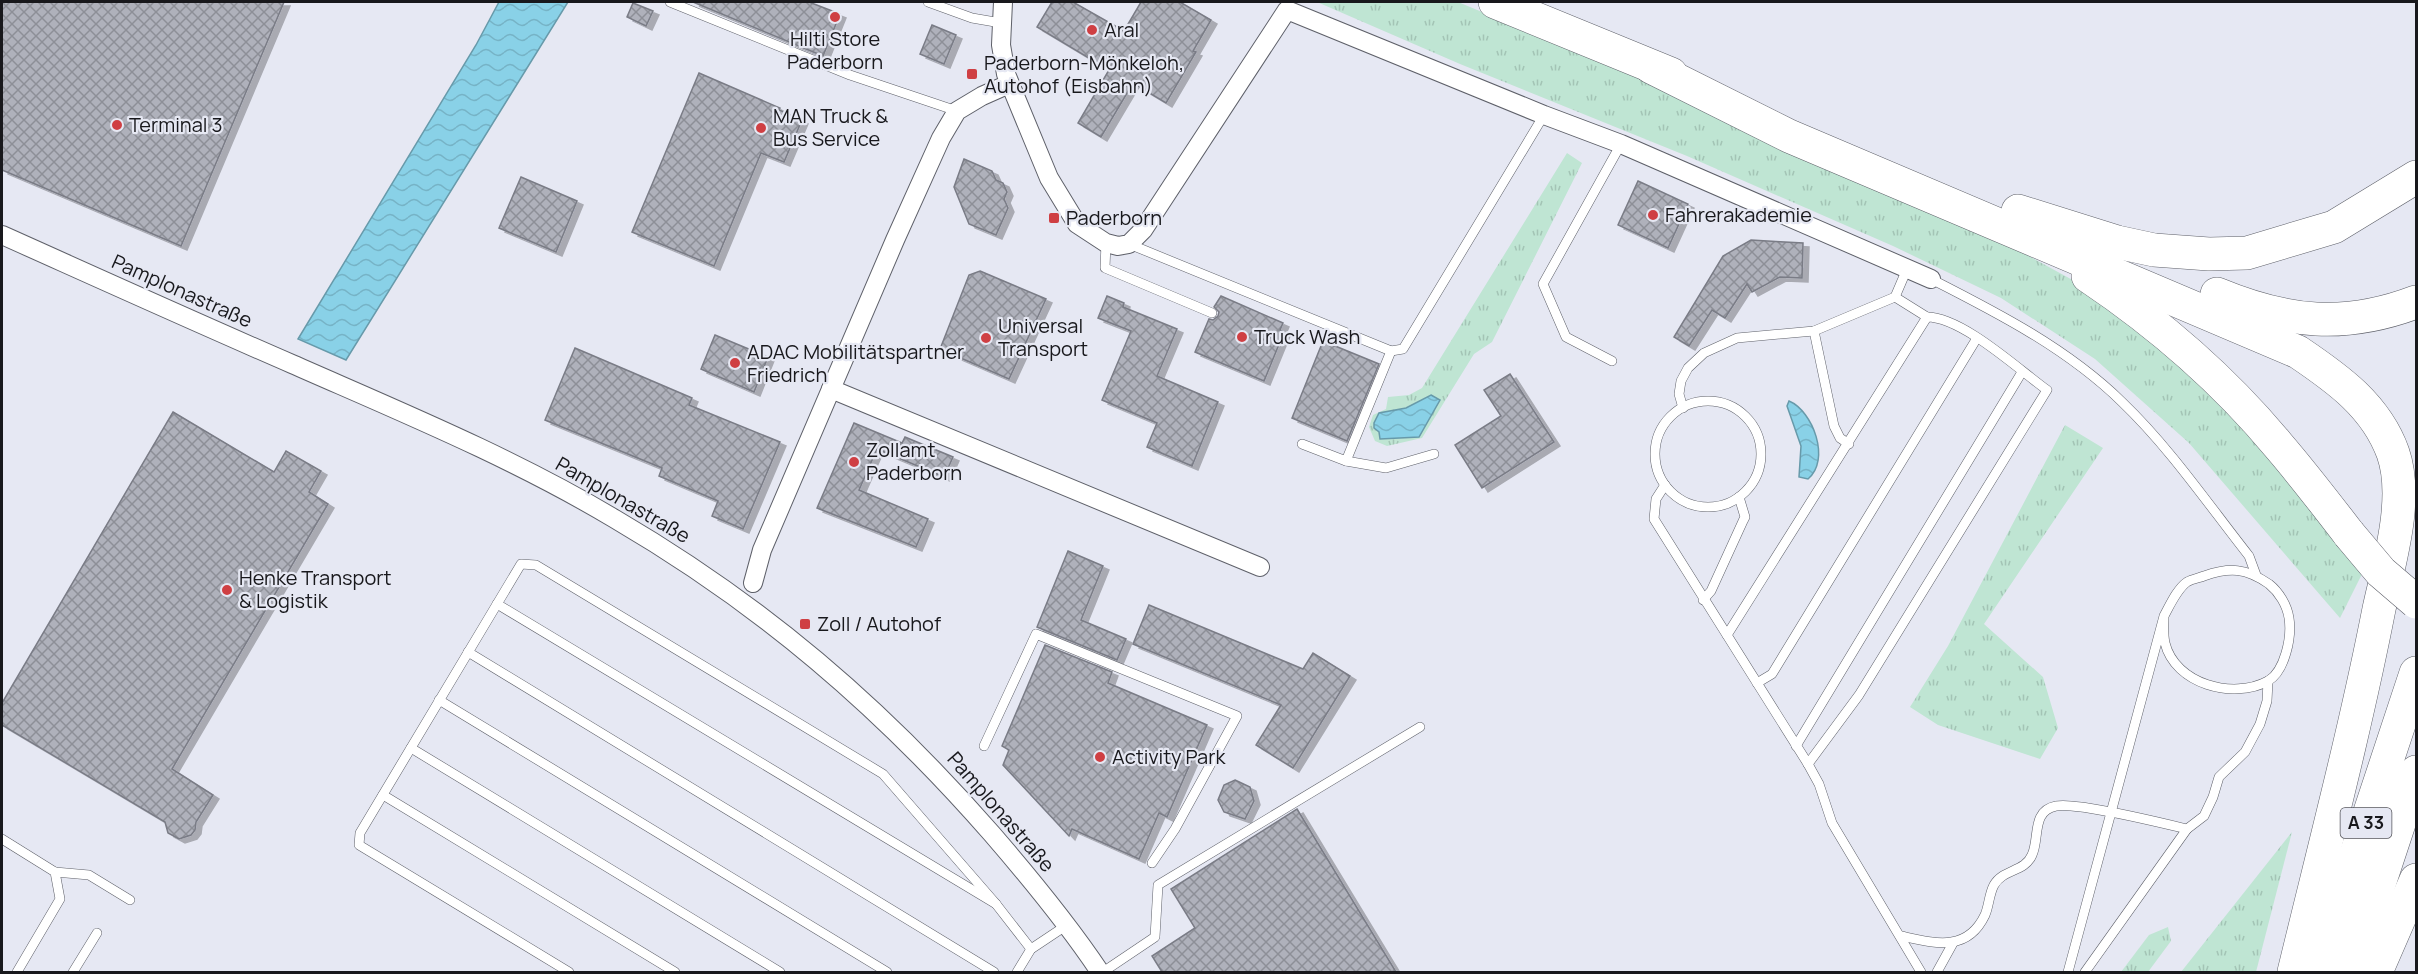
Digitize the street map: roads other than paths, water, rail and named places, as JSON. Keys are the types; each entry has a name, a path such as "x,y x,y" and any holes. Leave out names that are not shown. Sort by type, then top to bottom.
{"highway":[{"path":"1495,2 1651,67 1797,119 2251,308 2298,319 2342,320 2390,312 2416,302"},
{"path":"1651,67 1789,136 2298,352 2339,379 2367,406 2383,430 2393,454 2399,488 2396,528 2368,665 2294,972"},
{"path":"2018,211 2117,242 2154,250 2209,254 2247,253 2334,227 2416,177"},
{"path":"2034,240 2100,285 2162,332 2226,389 2277,444 2381,572 2416,602"},
{"name":"A 33","path":"2317,972 2416,673"},
{"name":"A 33","path":"2350,972 2416,772"},
{"path":"2376,972 2416,880"}],"street":[{"path":"1003,2 1001,45 1009,84 1049,178 1077,224 1106,243 1118,246 1129,244 1143,231 1287,10 1621,144 1931,279"},
{"path":"753,583 762,550 941,138 957,111 1009,84"},
{"name":"Pamplonastraße","path":"2,235 510,463 616,519 674,555 759,613 874,710 954,790 1029,877 1102,972"},
{"path":"831,389 1260,567"}],"lane":[{"path":"670,2 850,75 957,111"},
{"path":"928,2 972,18 1001,23"},
{"path":"1129,244 1392,351 1403,349 1544,115"},
{"path":"1612,361 1566,338 1543,284 1621,144"},
{"path":"1106,243 1106,268 1212,313"},
{"path":"1683,408 1679,394 1681,381 1688,368 1704,353 1737,338 1814,331 1895,297 1907,269"},
{"path":"1931,279 2001,314 2080,366 2122,401 2162,445 2250,556 2256,575"},
{"path":"1808,764 1859,695 2047,390 1977,338 1943,318 1927,317 1895,297"},
{"path":"1727,635 1927,317"},
{"path":"1814,331 1834,426 1840,438 1849,444"},
{"path":"1757,683 1772,674 1977,338"},
{"path":"1346,461 1392,351"},
{"path":"1796,746 2022,372"},
{"path":"1698,403 1722,404 1733,408 1750,423 1760,445 1759,468 1754,479 1739,497 1718,506 1706,507 1683,501 1665,485 1656,464 1657,440 1668,420 1683,408 1698,403"},
{"path":"1302,444 1346,461 1386,468 1434,454"},
{"path":"1665,485 1656,499 1654,519 1808,764 1819,784 1832,823 1921,972"},
{"path":"1703,600 1710,591 1745,517 1739,497"},
{"path":"569,972 359,845 360,833 521,564 536,565 562,580 883,774 996,904 1031,949"},
{"path":"2068,972 2164,616 2187,582 2224,569 2256,575 2272,587 2284,602 2289,619 2289,635 2284,658 2276,674 2268,681 2228,689 2205,685 2177,667 2165,644 2164,616"},
{"path":"497,604 996,904"},
{"path":"984,746 1036,634 1237,716 1175,829 1152,863"},
{"path":"468,652 994,972"},
{"path":"2085,972 2187,829 2204,816 2219,777 2245,752 2260,724 2267,701 2268,681"},
{"path":"439,700 887,972"},
{"path":"1102,972 1155,937 1158,885 1420,727"},
{"path":"411,748 780,972"},
{"path":"383,795 675,972"},
{"path":"1901,936 1953,943 1970,936 1979,926 1986,912 1994,885 2004,874 2027,865 2033,854 2038,820 2046,811 2056,806 2113,812 2187,829"},
{"path":"2,839 55,872 89,875 130,900"},
{"path":"17,972 60,898 55,872"},
{"path":"1017,972 1031,949 1067,925"},
{"path":"73,972 97,933"},
{"path":"1937,972 1953,943"}],"water":[{"path":"499,2 568,2 346,360 298,339 476,45"},
{"path":"1431,395 1440,400 1419,437 1380,439 1379,432 1374,428 1379,413 1406,408"},
{"path":"1789,401 1798,406 1805,415 1816,437 1818,460 1815,471 1808,479 1799,477 1801,446 1787,406"}],"place":[{"name":"Hilti Store Paderborn","path":"835,17"},
{"name":"Aral","path":"1092,30"},
{"name":"Paderborn-Mönkeloh, Autohof (Eisbahn)","path":"972,74"},
{"name":"Terminal 3","path":"117,125"},
{"name":"MAN Truck & Bus Service","path":"761,128"},
{"name":"Fahrerakademie","path":"1653,215"},
{"name":"Paderborn","path":"1054,218"},
{"name":"Truck Wash","path":"1242,337"},
{"name":"Universal Transport","path":"986,338"},
{"name":"ADAC Mobilitätspartner Friedrich","path":"735,363"},
{"name":"Zollamt Paderborn","path":"854,462"},
{"name":"Henke Transport & Logistik","path":"227,590"},
{"name":"Zoll / Autohof","path":"805,624"},
{"name":"Activity Park","path":"1100,757"}]}
